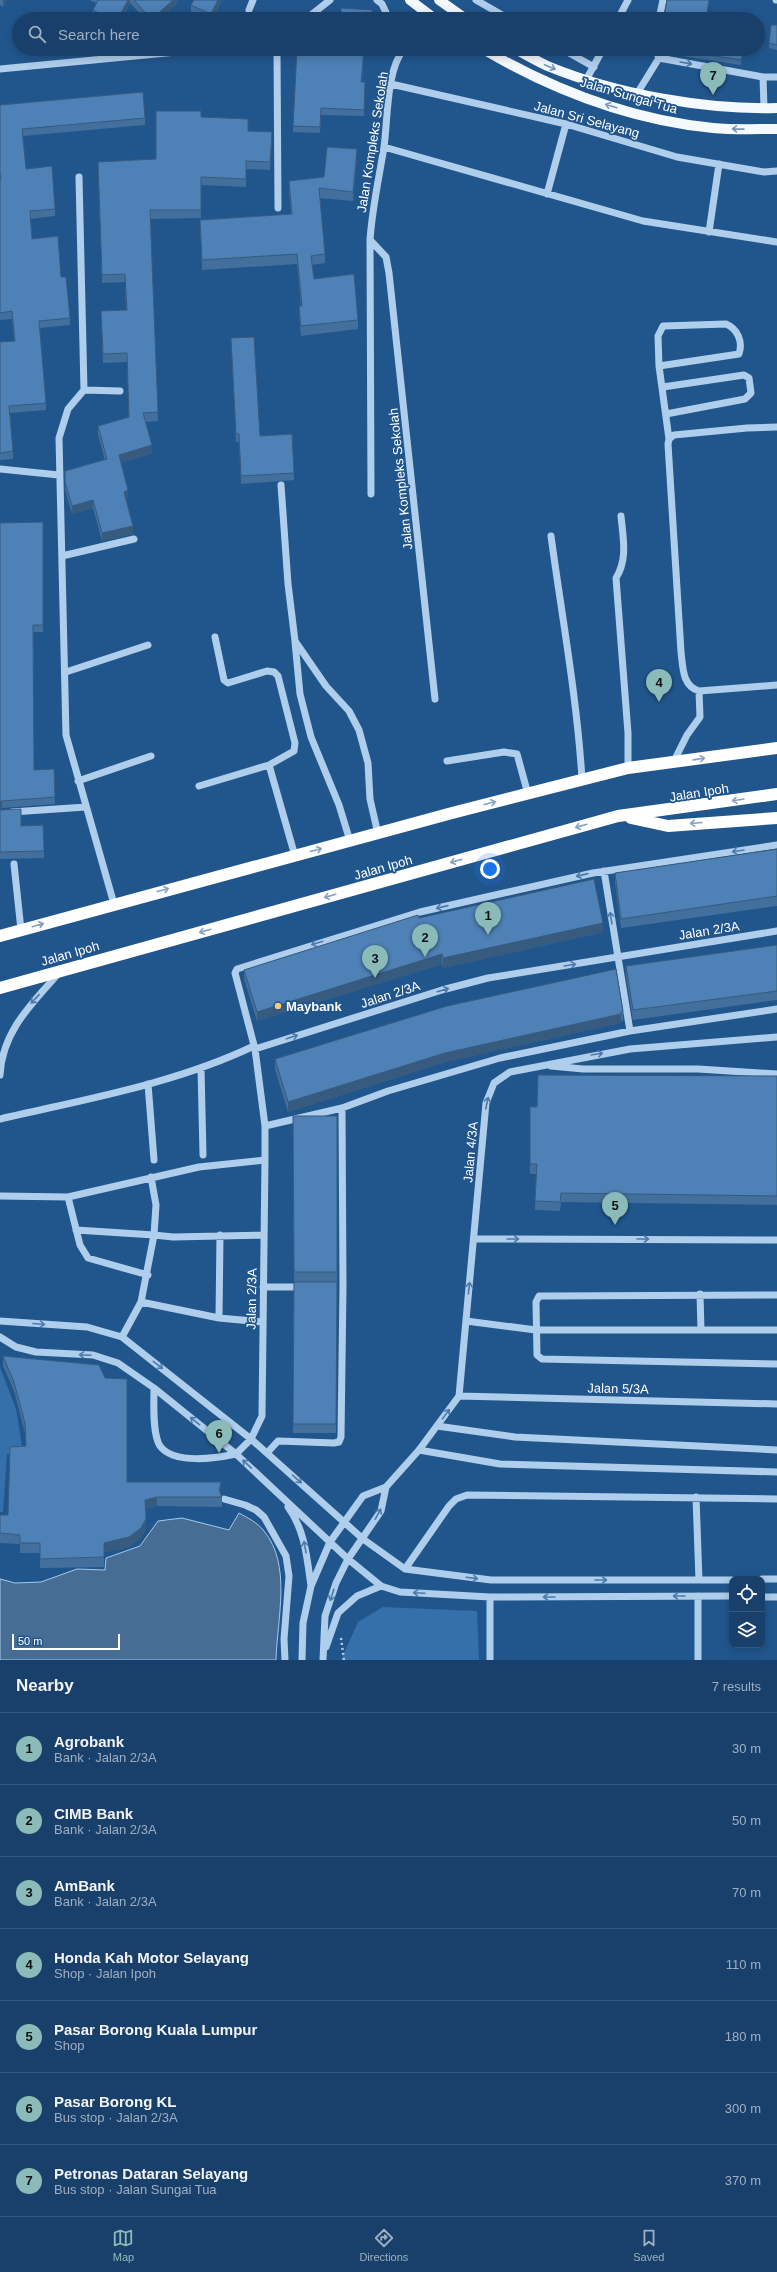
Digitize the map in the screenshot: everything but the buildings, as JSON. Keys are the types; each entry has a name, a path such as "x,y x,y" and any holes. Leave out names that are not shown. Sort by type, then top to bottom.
{"highway":[{"path":"0,936 114,904 582,779 628,768 777,748"},
{"name":"Jalan Ipoh","path":"0,988 618,816 777,794"},
{"path":"618,816 668,826 777,818"}],"main road":[{"path":"410,0 424,12"},
{"path":"439,0 456,12"},
{"name":"Jalan Sungai Tua","path":"496,56 541,81 631,112 677,123 714,128 777,129"},
{"name":"Jalan Sungai Tua","path":"528,56 549,67 586,80 638,92 710,105 777,108"}],"street":[{"path":"249,10 253,0"},
{"path":"315,12 330,0"},
{"path":"377,0 382,4 386,12"},
{"path":"476,0 497,12"},
{"path":"622,12 628,0"},
{"path":"661,12 663,0"},
{"path":"0,69 135,56"},
{"path":"277,56 278,208"},
{"name":"Jalan Kompleks Sekolah","path":"371,494 370,240 372,215 384,147 391,84 397,56"},
{"path":"574,56 594,67"},
{"path":"586,80 600,56"},
{"path":"638,92 659,58 763,77 777,77"},
{"path":"763,77 764,108"},
{"name":"Jalan Sri Selayang","path":"391,84 566,124 677,157 764,172 777,171"},
{"path":"547,194 566,124"},
{"path":"384,147 643,221 777,242"},
{"path":"709,232 719,164"},
{"path":"79,177 84,390 68,409 59,438 66,672 66,735 114,904"},
{"name":"Jalan Kompleks Sekolah","path":"370,240 386,257 389,273 435,698"},
{"path":"659,366 739,354 741,348 738,333 734,327 726,324 663,326 658,336 659,366 669,439 668,444 681,652 685,679 692,689 699,691 777,686"},
{"path":"663,387 744,375 749,378 751,393 745,399 666,414"},
{"path":"84,390 120,391"},
{"path":"669,439 674,435 777,427"},
{"path":"0,469 59,475"},
{"path":"281,485 288,584 300,694 310,737 339,805 350,841"},
{"path":"621,516 624,556 622,569 616,578 628,733 628,768"},
{"path":"550,536 580,743 582,779"},
{"path":"62,556 134,539"},
{"path":"199,786 268,766 294,751 295,744 278,676 274,672 267,671 228,684 224,680 215,638"},
{"path":"295,641 326,686 349,711 359,730 368,763 370,799 378,834"},
{"path":"66,672 148,645"},
{"path":"673,763 687,735 700,717 699,691"},
{"path":"447,761 504,752 517,754 528,794"},
{"path":"78,781 151,756"},
{"path":"268,766 295,856"},
{"path":"2,813 86,807"},
{"path":"0,1119 148,1084 221,1062 254,1048 235,973 240,966 420,912 604,871 777,845"},
{"path":"14,864 21,930"},
{"path":"604,871 630,1031"},
{"name":"Jalan 2/3A","path":"236,1454 251,1439 262,1416 266,1160 265,1126 254,1048 442,990 488,978 777,931"},
{"path":"0,1075 5,1049 14,1026 30,1004 62,970"},
{"path":"265,1126 342,1108 388,1091 500,1058 630,1031 777,1009"},
{"name":"Jalan 4/3A","path":"459,1396 486,1102 494,1083 510,1072 540,1065 630,1049 777,1037"},
{"path":"540,1065 583,1069 698,1069 777,1074"},
{"path":"201,1068 203,1155"},
{"path":"148,1084 154,1160"},
{"path":"267,1453 278,1440 334,1443 339,1442 341,1437 340,1287 342,1108"},
{"path":"0,1196 68,1197 200,1167 266,1160"},
{"path":"122,1337 141,1302 148,1275 154,1235 156,1205 151,1177"},
{"path":"68,1197 80,1245 88,1258 148,1275"},
{"path":"76,1230 173,1237 220,1235 264,1236"},
{"path":"220,1235 220,1318"},
{"path":"474,1239 777,1240"},
{"path":"263,1288 314,1287"},
{"path":"777,1295 700,1294 540,1296 536,1302 537,1355 542,1359 777,1364"},
{"path":"700,1294 701,1330"},
{"path":"141,1302 220,1318 263,1322"},
{"path":"0,1321 87,1327 122,1337 251,1439 344,1520 363,1539 405,1569 491,1580 729,1580"},
{"path":"466,1321 536,1330 777,1330"},
{"path":"0,1337 16,1347 36,1352 93,1355 118,1363 154,1388 236,1454 348,1559 381,1586 400,1592 490,1597 729,1596"},
{"path":"154,1388 156,1432 160,1446 172,1454 199,1460 236,1454"},
{"path":"302,1660 303,1623 311,1586 330,1542 344,1520 363,1496 386,1487 419,1450 459,1396"},
{"name":"Jalan 5/3A","path":"459,1396 777,1404"},
{"path":"437,1426 515,1437 777,1450"},
{"path":"419,1450 500,1464 777,1472"},
{"path":"323,1658 325,1616 336,1583 348,1559 363,1539 381,1510 386,1487"},
{"path":"278,1494 295,1518 305,1542 311,1586"},
{"path":"405,1569 449,1506 456,1499 467,1494 777,1499"},
{"path":"696,1497 699,1580"},
{"path":"224,1499 256,1510 270,1525 286,1556 289,1576 284,1628 285,1660"},
{"path":"765,1579 777,1579"},
{"path":"323,1658 338,1613 357,1596 381,1586"},
{"path":"698,1596 698,1660"},
{"path":"490,1597 490,1660"},
{"path":"765,1597 777,1597"}],"path":[{"path":"331,1631 340,1635 344,1660"}],"shaded area":[{"path":"0,1367 16,1409 23,1452 7,1454 3,1512 0,1512"},
{"path":"239,1513 262,1528 273,1545 278,1560 281,1593 276,1660 0,1660 0,1579 15,1583 41,1582 77,1569 105,1570 106,1558 140,1546 158,1521 182,1518 229,1530"},
{"path":"383,1607 477,1611 479,1660 341,1660 358,1622"}],"place":[{"name":"Petronas Dataran Selayang","path":"713,95"},
{"name":"Honda Kah Motor Selayang","path":"659,702"},
{"name":"Agrobank","path":"488,935"},
{"name":"CIMB Bank","path":"425,957"},
{"name":"AmBank","path":"375,978"},
{"name":"Maybank","path":"278,1006"},
{"name":"Pasar Borong Kuala Lumpur","path":"615,1225"},
{"name":"Pasar Borong KL","path":"219,1453"}]}
